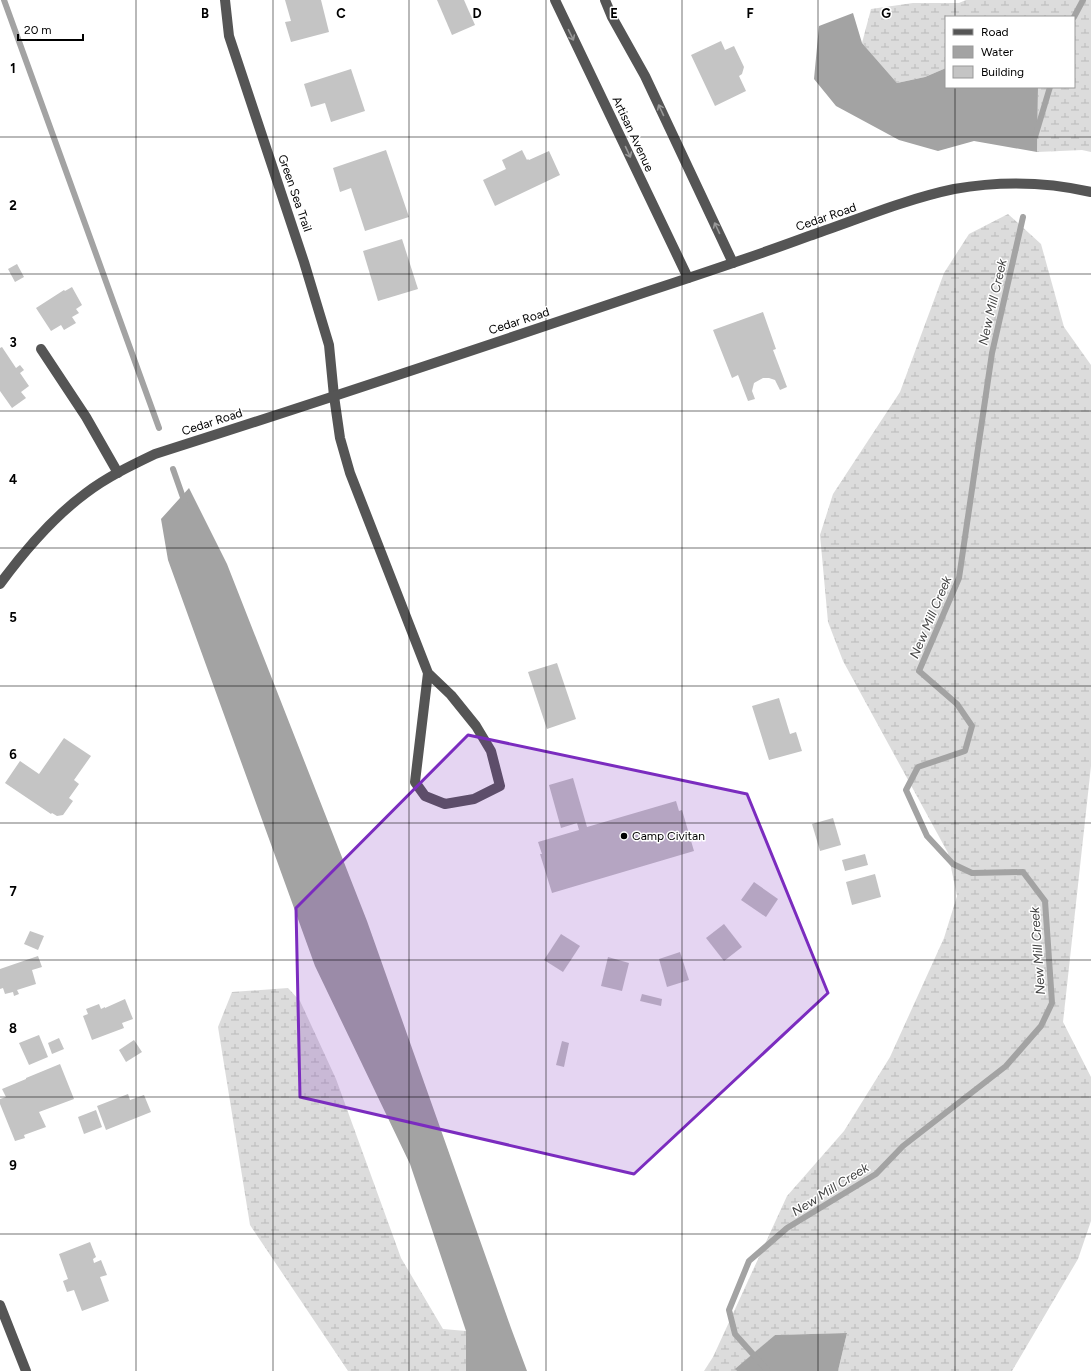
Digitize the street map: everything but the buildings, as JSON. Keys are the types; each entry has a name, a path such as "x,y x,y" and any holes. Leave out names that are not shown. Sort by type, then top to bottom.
{"street":[{"name":"Green Sea Trail","path":"225,0 228,36 304,262 329,345 340,438 350,473 428,673"},
{"name":"Artisan Avenue","path":"555,0 688,278"},
{"path":"605,0 612,17 645,76 733,263"},
{"name":"Cedar Road","path":"0,584 18,560 50,524 87,492 118,473 155,454 733,263 896,206 954,189 988,185 1017,184 1052,185 1091,192"},
{"path":"41,349 86,416 118,473"},
{"path":"428,673 452,695 476,726 491,751 500,786 474,799 444,804 425,796 415,782 428,673"},
{"path":"0,1305 26,1371"}],"highlighted area":[{"path":"468,735 747,794 828,993 634,1174 300,1097 296,908"}],"green space":[{"path":"966,0 1091,0 1091,152 1082,150 1037,152 1038,88 1075,88 1075,16 945,16 945,68 925,77 897,83 862,43 871,9 913,3 959,3"},
{"path":"1008,214 1041,244 1064,327 1091,365 1091,766 1063,1022 1091,1077 1091,1221 1078,1259 1012,1371 838,1371 847,1333 775,1335 736,1369 737,1371 704,1371 713,1357 787,1196 844,1131 890,1057 944,938 957,896 948,853 843,661 828,622 820,535 833,494 900,392 944,273 969,234"},
{"path":"288,988 300,1001 336,1079 401,1258 443,1329 466,1331 466,1371 348,1371 250,1225 218,1027 232,992"}],"water":[{"path":"853,13 862,43 897,83 925,77 945,68 945,88 1038,88 1037,152 974,141 938,151 899,140 836,106 814,79 819,26"},
{"path":"189,488 227,564 367,921 527,1371 466,1371 466,1331 410,1164 315,966 168,560 161,519"},
{"path":"847,1333 838,1371 737,1371 735,1369 775,1335"}],"waterway":[{"path":"4,0 159,428"},
{"name":"New Mill Creek","path":"1075,16 1083,0"},
{"name":"New Mill Creek","path":"1035,137 1050,88"},
{"name":"New Mill Creek","path":"768,1371 735,1334 729,1310 749,1261 787,1228 876,1174 903,1146 1006,1066 1041,1026 1052,1003 1045,901 1023,872 972,873 953,864 927,836 906,790 918,767 965,751 972,726 957,704 919,671 959,578 992,353 1023,217"},
{"path":"173,469 185,503"}],"place":[{"name":"Camp Civitan","path":"624,836"}]}
